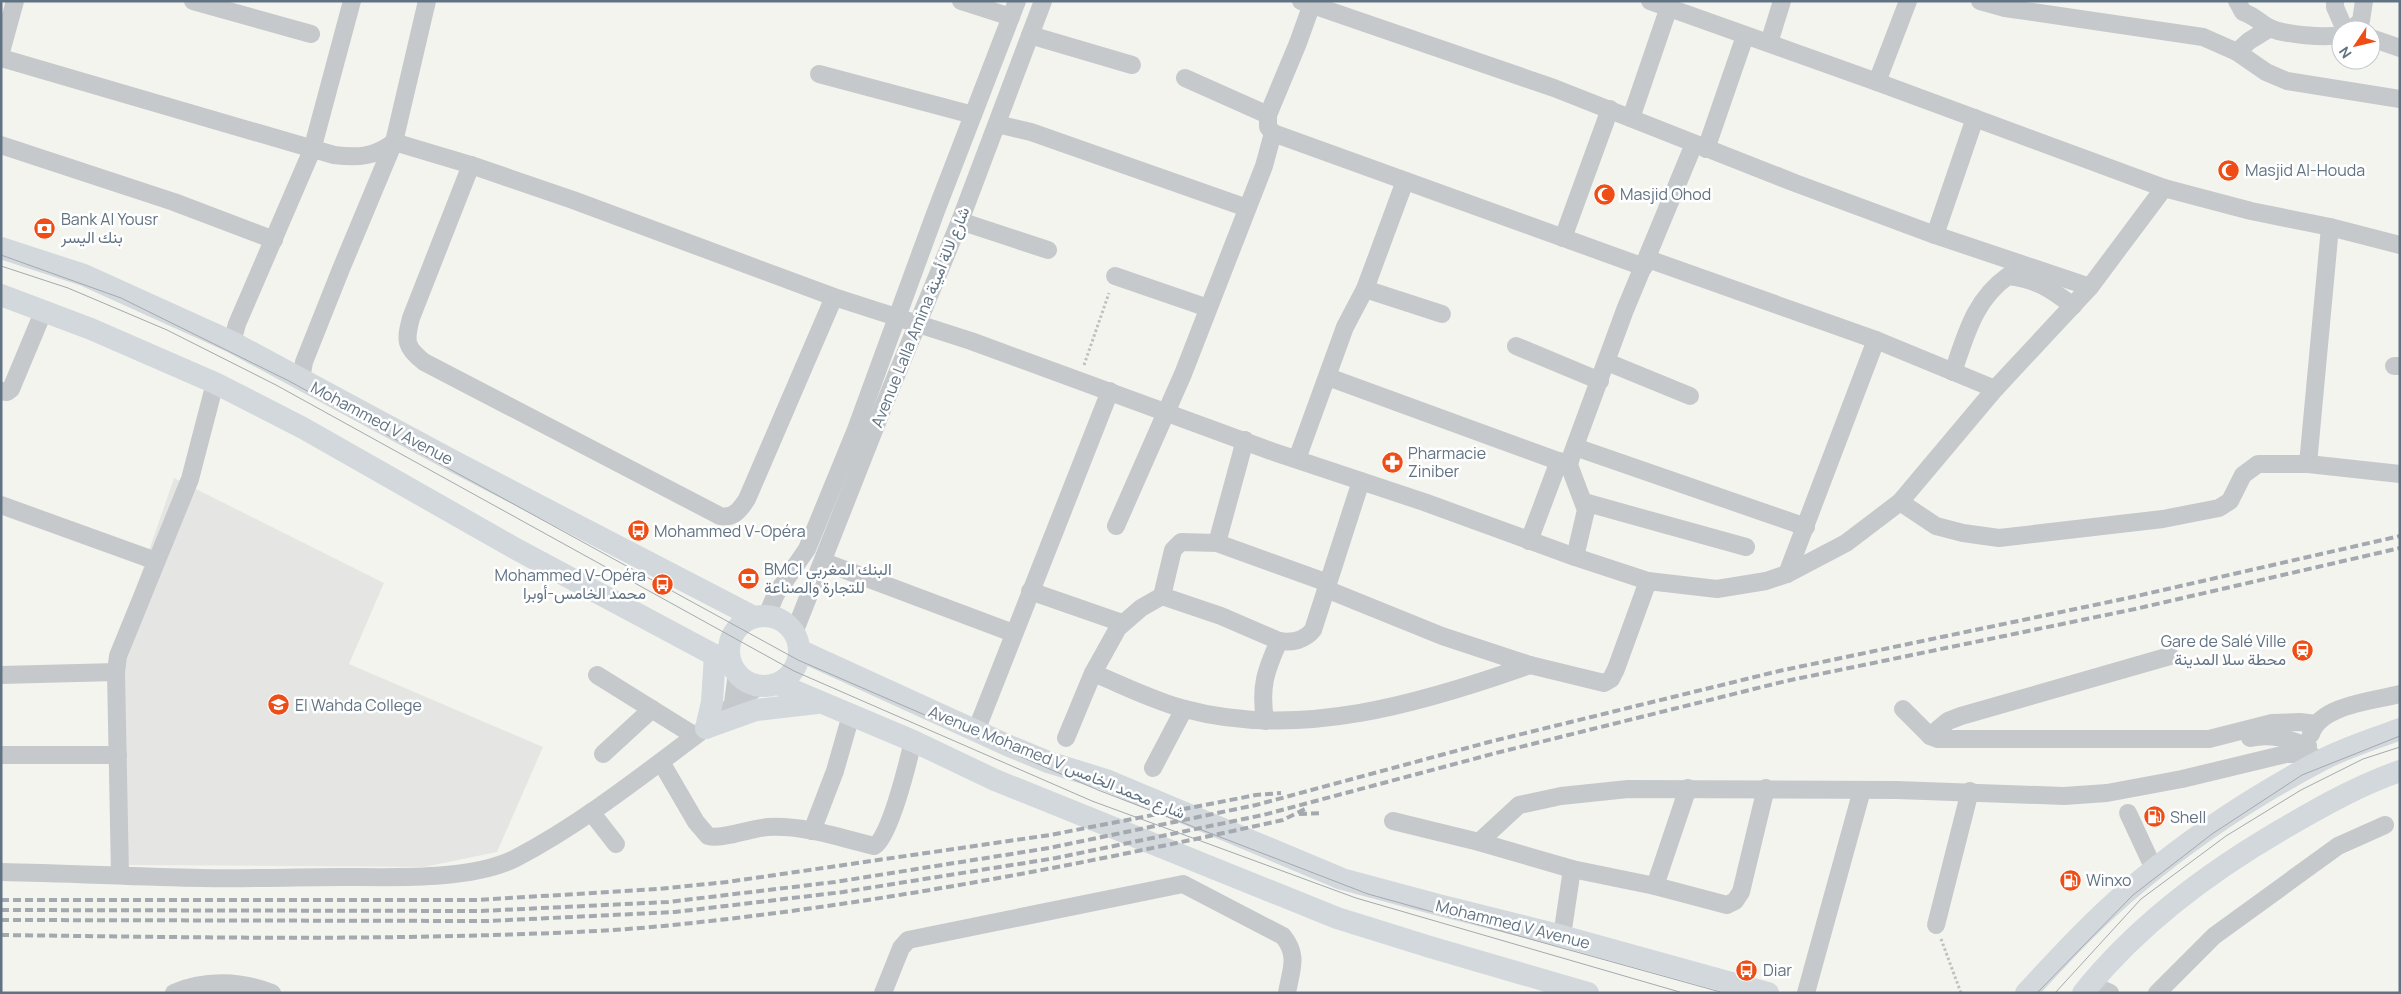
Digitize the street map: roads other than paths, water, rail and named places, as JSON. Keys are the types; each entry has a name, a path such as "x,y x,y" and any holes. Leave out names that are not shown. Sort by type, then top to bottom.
{"main road":[{"name":"Mohammed V Avenue","path":"1,248 84,275 232,342 447,458 760,616"},
{"path":"1,295 44,310 215,383 303,428 524,553 728,664 748,682 769,685 822,703 913,741 995,780 1337,918 1588,993"},
{"path":"700,732 728,664 731,638 736,628 760,616 778,618 787,624 797,642 794,671 769,685"},
{"name":"Avenue Mohamed V شارع محمد الخامس","path":"797,642 976,731 1048,762 1106,780 1261,845"},
{"path":"700,732 756,710 822,703"},
{"path":"2026,993 2090,926 2154,869 2246,804 2312,753 2400,729"},
{"path":"2094,990 2149,923 2217,869 2330,802 2367,783 2400,771"},
{"name":"Mohammed V Avenue","path":"1261,845 1366,887 1562,936 1768,993"}],"street":[{"path":"1,52 16,1"},
{"path":"194,1 311,34"},
{"path":"232,342 237,324 312,150 352,1"},
{"path":"301,379 304,362 394,142 428,1"},
{"path":"961,1 1014,9"},
{"name":"Avenue Lalla Amina شارع لالة أمينة","path":"797,642 824,562 880,414 960,222 1043,1"},
{"path":"1650,1 1670,4 1745,36 1878,82 2164,188 2251,211 2330,227 2400,245"},
{"path":"1769,43 1782,1"},
{"path":"1878,82 1908,1"},
{"path":"1980,1 2005,8 2203,37 2238,52 2266,72 2287,81 2400,99"},
{"path":"2237,1 2243,12 2256,16 2270,28 2323,38 2331,37"},
{"path":"2335,1 2335,7 2340,20"},
{"path":"2361,20 2364,1"},
{"path":"1995,389 1876,340 1646,263 1563,238 1273,133 1268,128 1268,115 1298,43 1308,3 1610,109 1700,146 1935,235 2090,287"},
{"path":"1632,118 1670,4"},
{"name":"Avenue Lalla Amina شارع لالة أمينة","path":"760,616 807,549 855,432 897,316 1014,9"},
{"path":"2238,52 2249,41 2270,28"},
{"path":"1030,35 1132,65"},
{"path":"1529,540 1564,463 1575,447 1646,263 1700,146 1745,36"},
{"path":"2381,41 2400,48"},
{"path":"1,58 334,155 360,157 379,153 394,142"},
{"path":"819,74 973,116"},
{"path":"1184,78 1268,115"},
{"path":"1563,238 1610,109"},
{"path":"1935,235 1975,118"},
{"path":"997,124 1031,132 1247,208"},
{"path":"1116,526 1208,308 1264,166 1273,133"},
{"path":"394,142 471,164 834,297 897,316 918,326 971,341 1574,557 1648,581 1717,589 1766,581 1787,574 1846,543 1900,502 1995,389 2090,287 2164,188"},
{"path":"1,145 174,202 274,240"},
{"path":"471,164 411,318 407,340 412,352 424,362 720,516 731,516 740,509 747,499 834,297"},
{"path":"1296,459 1345,327 1365,289 1406,180"},
{"path":"960,222 1048,250"},
{"path":"2308,464 2330,227"},
{"path":"1115,276 1208,308"},
{"path":"1953,372 1982,300 1997,284 2008,276 2028,278 2053,291 2073,306"},
{"path":"1365,289 1442,314"},
{"path":"1,391 6,392 11,389 44,310"},
{"path":"1787,574 1876,340"},
{"path":"1516,346 1600,381"},
{"path":"1607,362 1690,396"},
{"path":"1328,377 1564,463 1584,502 1586,510 1574,557"},
{"path":"120,875 116,672 123,640 190,479 215,383"},
{"path":"976,731 1013,633 1110,391"},
{"path":"1217,543 1246,440"},
{"path":"1575,447 1806,527"},
{"path":"1900,502 1936,526 1963,533 1999,538 2125,524 2207,511 2230,501 2243,475 2258,464 2308,464 2400,474"},
{"path":"1162,596 1221,616 1279,641 1288,642 1307,637 1316,622 1362,481"},
{"path":"1584,502 1746,547"},
{"path":"1,504 156,560"},
{"path":"1066,738 1093,673 1122,623 1162,596 1172,550 1177,544 1184,541 1217,543 1327,586 1442,636 1530,665 1597,682 1609,681 1616,669 1648,581"},
{"path":"824,562 1013,633"},
{"path":"1030,591 1122,623"},
{"path":"1266,721 1262,684 1279,641"},
{"path":"1930,736 1943,725 1961,716 2170,656"},
{"path":"728,664 733,703"},
{"path":"1093,673 1184,709 1244,720 1266,721 1368,712 1462,689 1530,665"},
{"path":"1,675 116,672"},
{"path":"597,674 652,709 700,732"},
{"path":"1,872 212,878 401,876 488,868 504,863 591,812 661,762 700,732 733,703 769,685"},
{"path":"2312,753 2316,724 2332,711 2400,694"},
{"path":"603,754 652,709"},
{"path":"1153,768 1184,709"},
{"path":"1903,709 1930,736 1938,739 2209,739 2272,723 2300,722 2316,724"},
{"path":"812,831 835,771 851,716"},
{"path":"2122,739 2145,749 2160,750 2201,748 2264,735 2285,738 2312,753"},
{"path":"661,762 696,822 708,836 720,838 746,830 769,827 812,831 874,846 880,843 902,785 913,741"},
{"path":"1479,842 1512,810 1532,801 1628,789 1766,788 1970,791 2064,796 2107,793 2182,779 2286,754 2312,753"},
{"path":"1,755 118,755"},
{"path":"1655,886 1688,788"},
{"path":"1393,822 1479,842 1572,869 1655,886 1721,905 1727,905 1735,901 1741,892 1766,788"},
{"path":"1806,993 1862,790"},
{"path":"1936,925 1970,791"},
{"path":"591,812 616,844"},
{"path":"2128,813 2154,869"},
{"path":"2157,993 2214,936 2338,846 2385,825"},
{"path":"1562,936 1572,869"},
{"path":"884,993 901,948 908,940 1183,884 1283,936 1292,948 1293,956 1287,993"},
{"path":"174,993 194,986 214,984 231,984 264,991"}],"tram line":[{"path":"1,255 121,298 289,381 798,660 1098,790 1368,894 1724,993"},
{"path":"1,266 68,288 167,330 276,385 794,671 1092,801 1356,898 1683,993"},
{"path":"2037,993 2133,895 2212,834 2302,775 2400,736"},
{"path":"2055,993 2141,899 2226,836 2301,790 2363,759 2400,747"}],"railway":[{"path":"1,910 481,911 668,902 835,882 1049,848 1256,805 1489,742 1779,671 2128,598 2400,536"},
{"path":"1,920 488,921 675,912 843,892 1056,858 1263,815 1496,753 1786,681 2135,609 2400,548"},
{"path":"1,900 477,900 658,889 727,882 1050,835 1256,795 1281,793"},
{"path":"1,935 248,938 432,937 612,930 659,926 834,905 984,881 1134,852 1283,820 1307,808"},
{"path":"1299,814 1323,813"}],"place":[{"name":"Masjid Al-Houda","path":"2229,170"},
{"name":"Masjid Ohod","path":"1604,194"},
{"name":"Bank Al Yousr بنك اليسر","path":"45,228"},
{"name":"Pharmacie Ziniber","path":"1392,462"},
{"name":"Mohammed V-Opéra","path":"638,531"},
{"name":"BMCI البنك المغربي للتجارة والصناعة","path":"748,578"},
{"name":"Mohammed V-Opéra محمد الخامس-أوبرا","path":"662,584"},
{"name":"Gare de Salé Ville محطة سلا المدينة","path":"2302,650"},
{"name":"El Wahda College","path":"279,705"},
{"name":"Shell","path":"2154,817"},
{"name":"Winxo","path":"2070,880"},
{"name":"Diar","path":"1747,970"}]}
